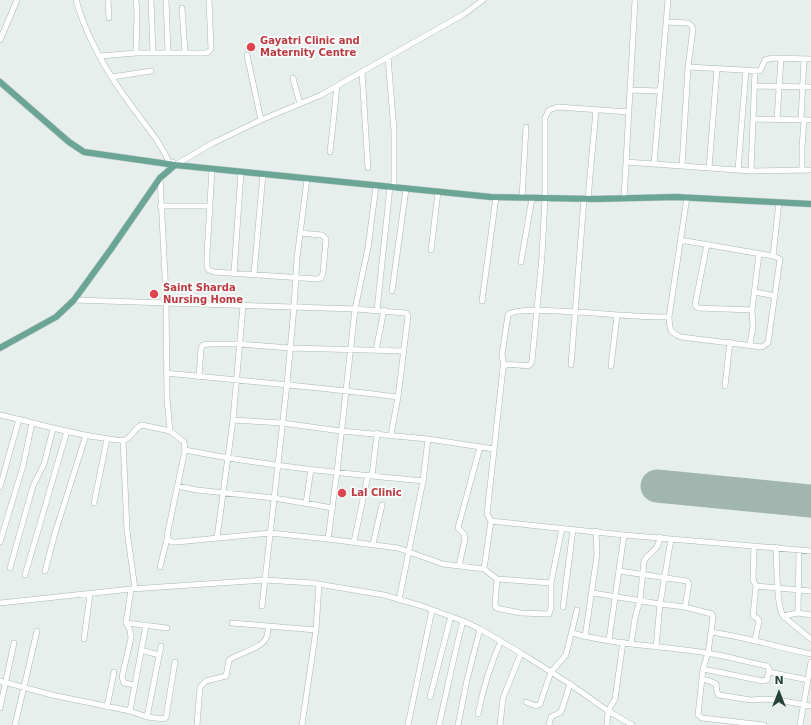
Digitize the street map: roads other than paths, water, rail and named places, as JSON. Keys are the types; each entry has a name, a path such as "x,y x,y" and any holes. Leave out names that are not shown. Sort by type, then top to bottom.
{"main road":[{"path":"0,82 69,142 84,152 94,154 212,169 496,197 586,199 688,197 811,204"},
{"path":"0,348 56,317 74,300 108,255 160,178 173,164"}],"street":[{"path":"0,40 17,0"},
{"path":"76,0 89,35 112,77 133,108 158,140 173,164 176,160 185,159 213,143 261,120 321,95 464,14 483,0"},
{"path":"108,0 109,18"},
{"path":"136,0 136,53"},
{"path":"151,0 153,53"},
{"path":"166,0 168,53"},
{"path":"100,56 136,53 207,53 211,48 209,0"},
{"path":"624,199 635,0"},
{"path":"654,164 668,0"},
{"path":"182,8 185,53"},
{"path":"666,22 688,23 693,29 688,67 682,166"},
{"path":"247,55 261,120"},
{"path":"377,310 392,187 394,131 388,57"},
{"path":"688,67 760,71 765,60 772,58 811,59"},
{"path":"777,120 781,58"},
{"path":"802,170 802,87 804,59"},
{"path":"709,168 717,69"},
{"path":"738,170 746,70"},
{"path":"112,77 151,71"},
{"path":"751,171 756,71"},
{"path":"362,72 368,168"},
{"path":"293,78 300,104"},
{"path":"330,152 337,86"},
{"path":"755,86 811,87"},
{"path":"630,90 660,91"},
{"path":"504,367 510,364 525,367 530,366 532,361 542,256 545,198 545,118 549,110 558,107 629,112"},
{"path":"571,365 586,199 596,110"},
{"path":"754,119 811,120"},
{"path":"522,198 526,127"},
{"path":"626,162 751,171 811,170"},
{"path":"212,169 207,267 209,270 214,272 317,279 321,278 323,273 325,236 322,234 300,233"},
{"path":"234,273 241,172"},
{"path":"254,274 263,174"},
{"path":"160,178 160,206 166,303 166,373 170,431"},
{"path":"262,606 287,384 294,308 295,277 307,179"},
{"path":"328,539 333,508 355,309 368,248 376,186"},
{"path":"392,291 406,189"},
{"path":"431,250 438,192"},
{"path":"482,301 496,197"},
{"path":"680,240 773,256 780,259 768,343 762,347 750,344 681,337 673,334 670,329 669,317 680,240 688,197"},
{"path":"521,262 532,198"},
{"path":"773,256 779,202"},
{"path":"160,206 209,206"},
{"path":"707,244 695,305 698,308 752,310"},
{"path":"750,344 753,327 752,310 759,254"},
{"path":"755,292 775,296"},
{"path":"74,300 402,311 408,316 398,397 391,434"},
{"path":"217,538 233,420 243,306"},
{"path":"376,350 384,310"},
{"path":"484,569 491,521 487,514 504,367 502,354 508,313 538,310 669,317"},
{"path":"611,366 617,315"},
{"path":"725,386 730,342"},
{"path":"199,377 203,345 209,344 404,351"},
{"path":"166,373 237,381 287,384 398,397"},
{"path":"0,415 53,429 107,439 123,440 131,436 137,427 142,425 170,431 184,442 185,450 160,567"},
{"path":"0,486 19,419"},
{"path":"233,420 282,423 341,431 391,434 494,450"},
{"path":"0,542 23,466 32,423"},
{"path":"10,568 33,486 44,464 53,429"},
{"path":"25,575 67,432"},
{"path":"354,542 370,475 377,434"},
{"path":"45,571 55,533 86,435"},
{"path":"94,503 107,439"},
{"path":"399,600 410,552 423,481 428,439"},
{"path":"123,440 127,530 133,589 126,623 130,630 131,638 122,677 124,683 135,685"},
{"path":"459,566 464,534 458,528 480,447"},
{"path":"185,450 228,459 423,481"},
{"path":"306,503 311,469"},
{"path":"177,486 274,498 333,508"},
{"path":"373,544 382,505"},
{"path":"491,521 624,535 811,551"},
{"path":"497,579 496,607 521,613 549,614 551,608 551,583 562,528"},
{"path":"563,607 573,529"},
{"path":"585,637 598,555 596,531"},
{"path":"167,539 169,541 177,542 270,533 373,544 410,552 443,564 484,569 497,579 551,583"},
{"path":"609,640 624,535"},
{"path":"631,644 635,618 640,600 644,562 646,558 658,548 660,537"},
{"path":"656,647 660,604 671,539"},
{"path":"754,546 754,579 756,586 753,616 759,621 755,640"},
{"path":"776,547 781,612 783,616 811,639"},
{"path":"798,613 799,550"},
{"path":"619,571 688,582 685,607"},
{"path":"0,603 133,589 265,580 319,584 384,596 463,620 521,653 570,684 608,711 632,725"},
{"path":"302,725 316,630 319,584"},
{"path":"756,586 811,591"},
{"path":"593,593 685,607 712,614 713,617 708,653 703,669 697,714 699,717 764,725"},
{"path":"84,639 90,594"},
{"path":"408,725 432,610"},
{"path":"526,702 536,706 539,705 551,672 566,655 577,610"},
{"path":"783,616 798,613 811,615"},
{"path":"430,697 451,616"},
{"path":"439,725 463,620"},
{"path":"126,623 167,628"},
{"path":"232,623 316,630"},
{"path":"130,711 146,625"},
{"path":"197,725 200,687 206,681 226,676 229,660 251,650 262,642 267,637 268,626"},
{"path":"458,725 467,680 480,629"},
{"path":"15,725 37,631"},
{"path":"711,632 755,640 779,648 811,654"},
{"path":"572,633 585,637 631,644 708,653 767,666 769,668 769,672 767,679 763,681 703,669"},
{"path":"478,714 487,676 501,641"},
{"path":"607,725 608,711 615,699 623,642"},
{"path":"0,708 3,681 14,643"},
{"path":"148,717 161,646"},
{"path":"141,650 159,655"},
{"path":"500,725 503,698 521,653"},
{"path":"3,681 52,695 130,711 148,717 164,719 166,717 175,662"},
{"path":"800,725 811,662"},
{"path":"107,707 114,672"},
{"path":"769,672 808,680"},
{"path":"702,679 710,680 716,684 719,695 751,700 778,700 811,706"},
{"path":"549,725 551,717 561,712 570,684"},
{"path":"158,725 160,719"}],"place":[{"name":"Gayatri Clinic and Maternity Centre","path":"251,47"},
{"name":"Saint Sharda Nursing Home","path":"154,294"},
{"name":"Lal Clinic","path":"342,493"}]}
